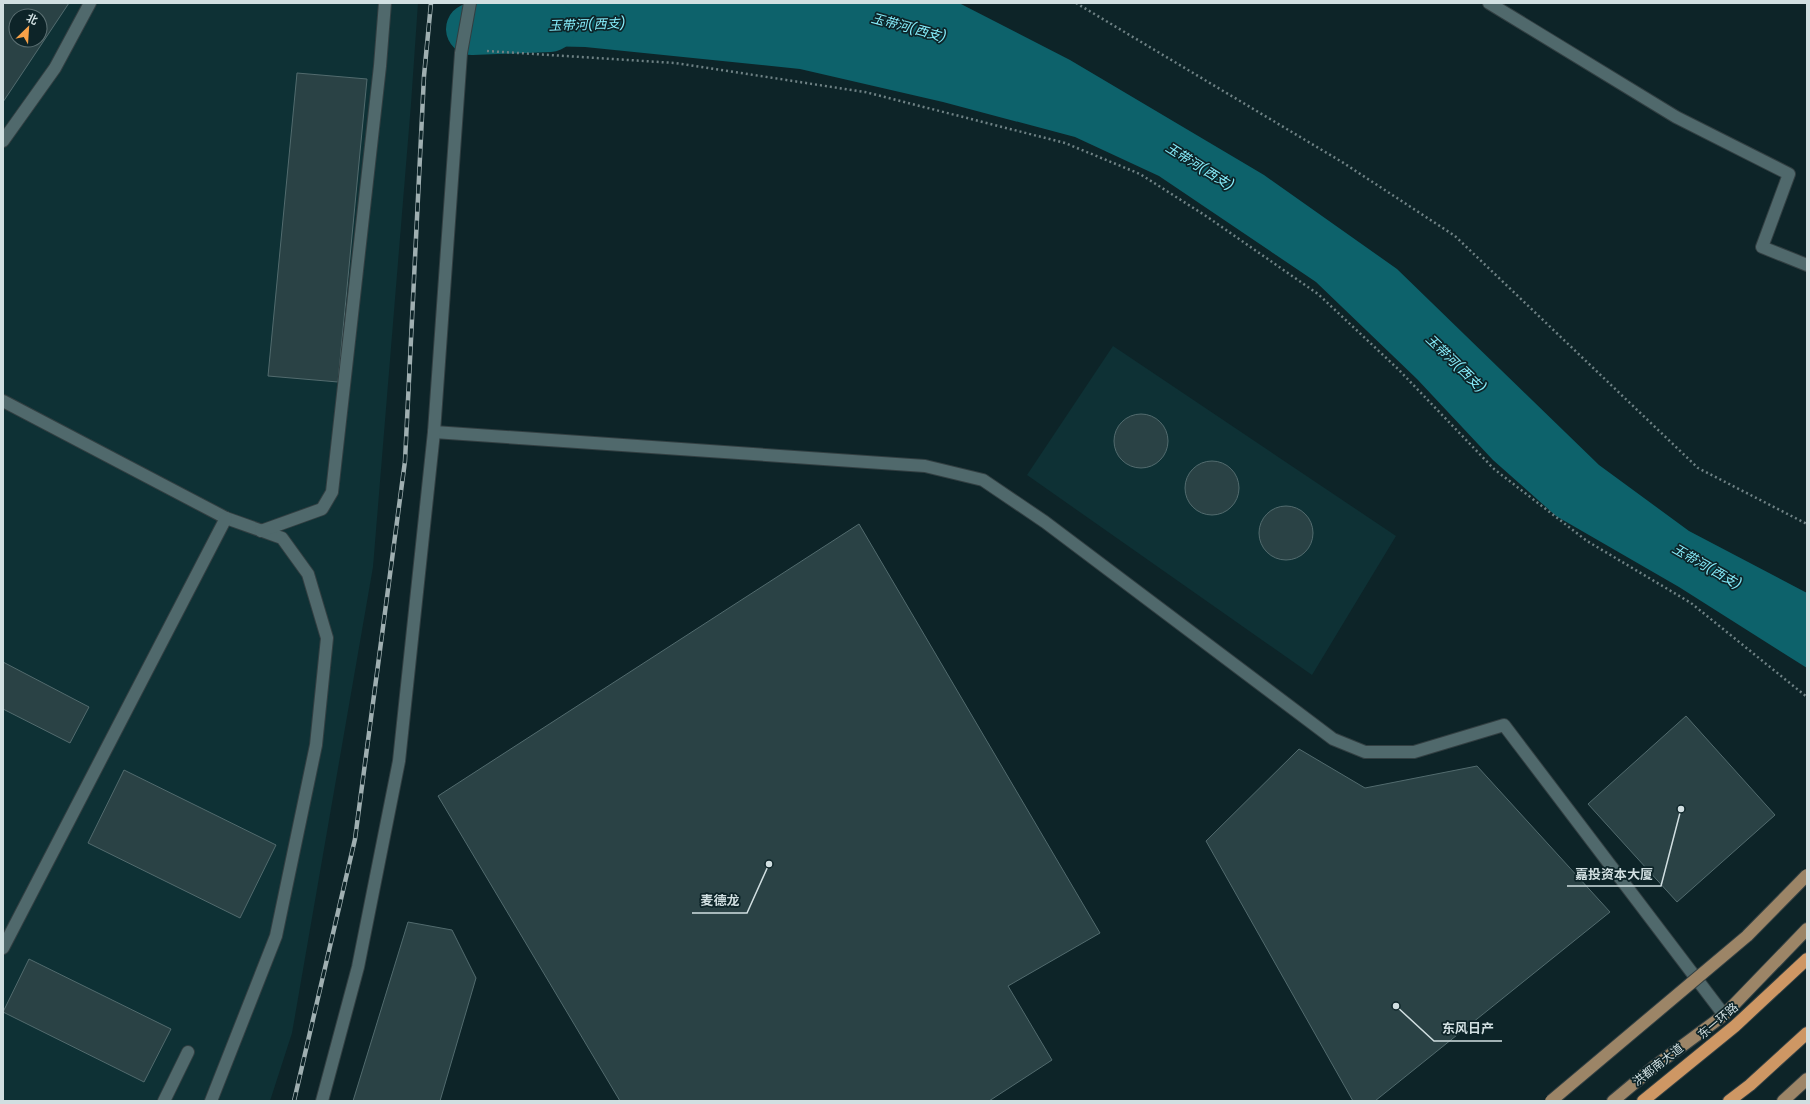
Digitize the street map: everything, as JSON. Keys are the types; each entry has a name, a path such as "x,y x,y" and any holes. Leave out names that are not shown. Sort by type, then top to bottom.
{"highway":[{"name":"东一环路","path":"1643,1101 1735,1026 1807,959"},
{"path":"1729,1101 1750,1086 1807,1032"}],"main road":[{"path":"1551,1101 1747,936 1807,875"},
{"name":"洪都南大道","path":"1613,1101 1655,1066 1724,1015 1807,929"},
{"path":"1783,1101 1807,1079"}],"lane":[{"path":"3,141 55,68 90,3"},
{"path":"261,531 322,509 332,492 379,74 385,3"},
{"path":"322,1101 358,967 399,761 434,432 461,53 470,3"},
{"path":"1488,3 1676,117 1789,174 1762,246 1807,265"},
{"path":"3,401 226,518 282,538 308,574 328,638 316,745 276,936 211,1101"},
{"path":"434,432 924,466 983,480 1044,522 1333,739 1365,752 1414,752 1504,725 1724,1015"},
{"path":"3,948 226,518"},
{"path":"164,1101 188,1052"}],"path":[{"path":"1076,3 1342,162 1455,236 1698,468 1807,524"},
{"path":"488,51 675,63 865,92 1065,143 1140,174 1206,216 1318,294 1398,369 1494,469 1587,541 1691,603 1807,697"}],"shaded area":[{"path":"3,3 418,3 373,567 292,1033 270,1101 3,1101"},
{"path":"1113,346 1396,536 1312,675 1027,475"}],"water":[{"path":"545,3 959,3 1070,60 1264,175 1397,269 1599,465 1689,531 1807,593 1807,668 1679,587 1556,516 1493,460 1417,379 1316,282 1159,176 1075,137 943,102 800,69 585,47 501,45 487,39 478,29 488,21"}],"building":[{"path":"3,3 69,3 48,34 48,8 8,8 8,48 39,48 3,102"},
{"path":"297,73 367,79 338,382 268,376"},
{"path":"1136,414 1146,414 1156,418 1164,426 1168,436 1168,446 1164,456 1156,464 1146,468 1136,468 1126,464 1118,456 1114,446 1114,436 1118,426 1126,418"},
{"path":"1207,461 1217,461 1227,465 1235,473 1239,483 1239,493 1235,503 1227,511 1217,515 1207,515 1197,511 1189,503 1185,493 1185,483 1189,473 1197,465"},
{"path":"1281,506 1291,506 1301,510 1309,518 1313,528 1313,538 1309,548 1301,556 1291,560 1281,560 1271,556 1263,548 1259,538 1259,528 1263,518 1271,510"},
{"path":"859,524 1100,933 1008,986 1052,1060 989,1101 620,1101 438,796"},
{"path":"3,662 89,707 70,743 3,709"},
{"path":"1686,716 1775,815 1677,902 1588,804"},
{"path":"1299,749 1365,788 1477,766 1610,912 1375,1101 1353,1101 1206,841"},
{"path":"124,770 276,845 240,918 88,843"},
{"path":"408,922 452,930 476,978 440,1101 353,1101"},
{"path":"29,959 171,1029 144,1082 3,1012"}],"waterway":[{"name":"玉带河(西支)","path":"472,29 550,26"}],"railway":[{"path":"294,1101 355,839 405,461 424,76 431,3"}],"place":[{"name":"嘉投资本大厦","path":"1681,809"},
{"name":"麦德龙","path":"769,864"},
{"name":"东风日产","path":"1396,1006"}]}
